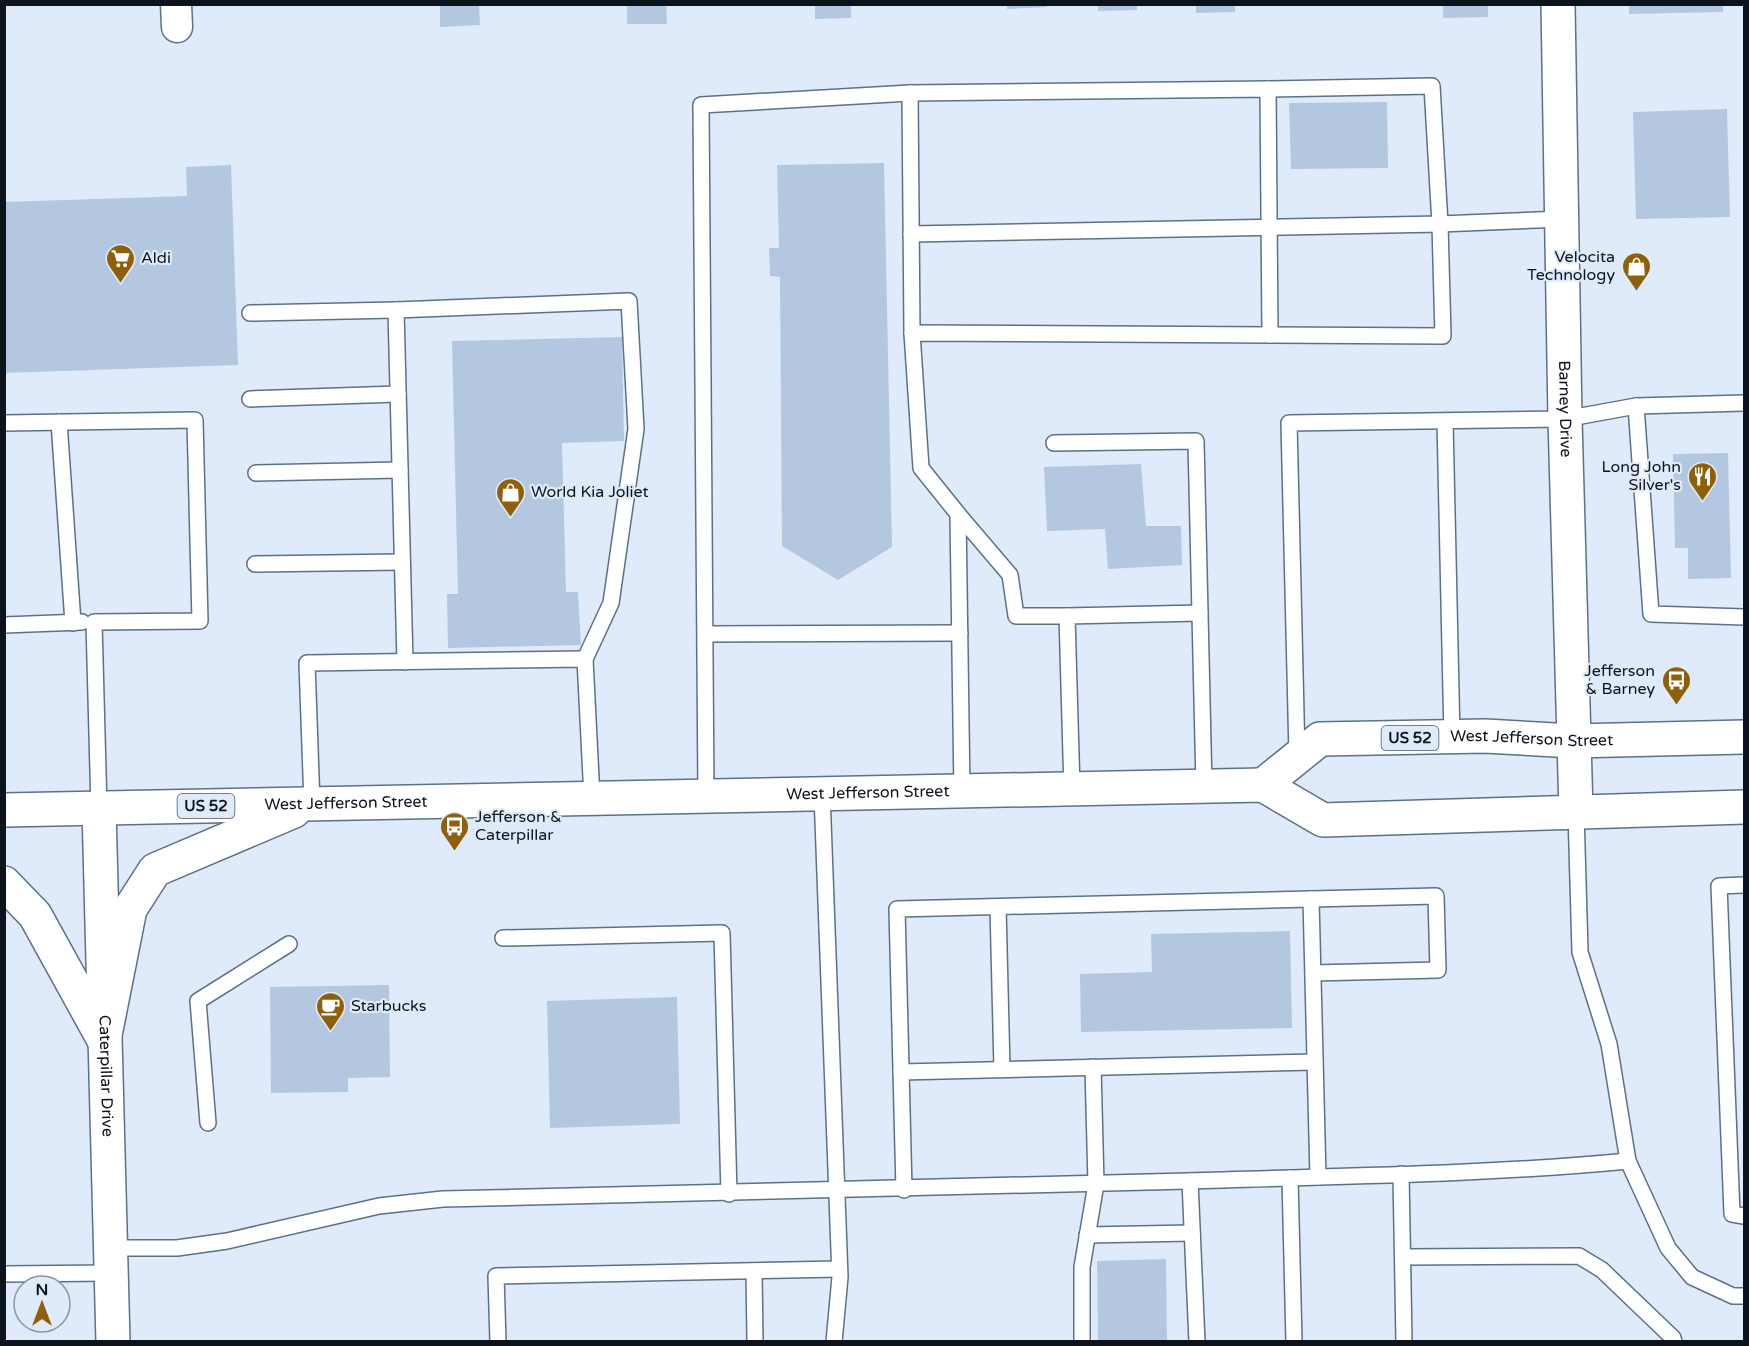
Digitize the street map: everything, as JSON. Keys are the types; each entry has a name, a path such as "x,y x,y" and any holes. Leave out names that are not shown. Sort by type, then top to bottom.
{"main road":[{"name":"Barney Drive","path":"1558,4 1565,419 1576,812"},
{"name":"West Jefferson Street","path":"4,810 1263,785 1320,739 1485,736 1574,741 1744,737"},
{"path":"1263,785 1323,820 1744,807"},
{"path":"104,1040 130,909 155,870 312,804"},
{"name":"Caterpillar Drive","path":"99,809 113,1341"},
{"path":"4,883 35,915 104,1040"}],"lane":[{"path":"706,796 701,105 909,93 1432,86 1440,224 1443,336 912,333"},
{"path":"1268,89 1270,335"},
{"path":"909,93 912,333 921,468 1010,575 1016,616 1200,613"},
{"path":"911,234 1440,224 1562,219"},
{"path":"250,313 629,301 636,429 611,603 585,659 592,798"},
{"path":"396,310 405,662"},
{"path":"250,399 398,394"},
{"path":"1297,758 1289,423 1565,419 1636,406 1744,403"},
{"path":"1636,406 1651,614 1744,616"},
{"path":"4,423 195,420 200,621 4,625"},
{"path":"1445,421 1452,738"},
{"path":"59,422 73,623"},
{"path":"1054,443 1196,441 1203,786"},
{"path":"256,473 400,470"},
{"path":"958,514 962,792"},
{"path":"255,564 402,562"},
{"path":"1067,616 1072,790"},
{"path":"94,622 99,809"},
{"path":"706,634 960,633"},
{"path":"312,804 307,663 585,659"},
{"path":"822,794 839,1269 834,1341"},
{"path":"1576,812 1581,952 1609,1044 1628,1161 1668,1248 1692,1277 1733,1296 1744,1296"},
{"path":"1744,885 1719,886 1732,1214 1744,1216"},
{"path":"904,1190 897,909 1436,896 1438,970 1313,973"},
{"path":"1311,899 1318,1177"},
{"path":"998,907 1002,1069"},
{"path":"503,938 722,933 729,1194"},
{"path":"208,1123 198,1001 289,944"},
{"path":"901,1071 1315,1062"},
{"path":"1082,1341 1082,1267 1096,1184 1093,1067"},
{"path":"4,1274 111,1261 217,1243 379,1206 443,1199 836,1192 1290,1178 1563,1167 1628,1161"},
{"path":"1401,1174 1404,1341"},
{"path":"1290,1178 1294,1341"},
{"path":"1190,1181 1197,1341"},
{"path":"1087,1235 1192,1233"},
{"path":"1402,1257 1579,1256 1602,1270 1674,1341"},
{"path":"498,1341 496,1276 839,1269"},
{"path":"754,1271 755,1341"}],"building":[{"path":"440,4 479,4 480,25 440,27"},
{"path":"627,4 666,4 667,24 627,24"},
{"path":"815,4 851,4 851,18 815,19"},
{"path":"1007,4 1047,4 1047,7 1007,9"},
{"path":"1098,4 1137,4 1137,10 1098,11"},
{"path":"1196,4 1235,4 1235,12 1196,13"},
{"path":"1443,4 1488,4 1488,17 1443,18"},
{"path":"1629,4 1723,4 1723,12 1629,14"},
{"path":"1387,102 1388,168 1291,169 1289,103"},
{"path":"1727,109 1730,217 1636,219 1633,112"},
{"path":"884,163 892,547 838,580 782,546 780,277 770,276 769,248 779,248 777,165"},
{"name":"Aldi","path":"231,165 238,365 4,373 4,202 187,196 186,167"},
{"name":"World Kia Joliet","path":"622,337 624,441 562,443 566,592 578,592 581,645 448,648 447,594 458,594 452,341"},
{"name":"Long John Silver's","path":"1728,453 1731,578 1688,579 1688,548 1675,548 1673,454"},
{"path":"1141,464 1146,526 1181,526 1182,565 1108,569 1105,529 1047,531 1044,467"},
{"path":"1290,931 1292,1028 1081,1032 1080,974 1152,972 1151,934"},
{"name":"Starbucks","path":"389,985 390,1077 348,1078 348,1092 271,1093 270,987"},
{"path":"677,997 680,1124 550,1128 547,1001"},
{"path":"1166,1259 1167,1342 1098,1342 1097,1261"}],"place":[{"name":"Aldi","path":"120,284"},
{"name":"Velocita Technology","path":"1636,292"},
{"name":"Long John Silver's","path":"1702,502"},
{"name":"World Kia Joliet","path":"510,518"},
{"name":"Jefferson & Barney","path":"1676,706"},
{"name":"Jefferson & Caterpillar","path":"454,852"},
{"name":"Starbucks","path":"330,1032"}]}
